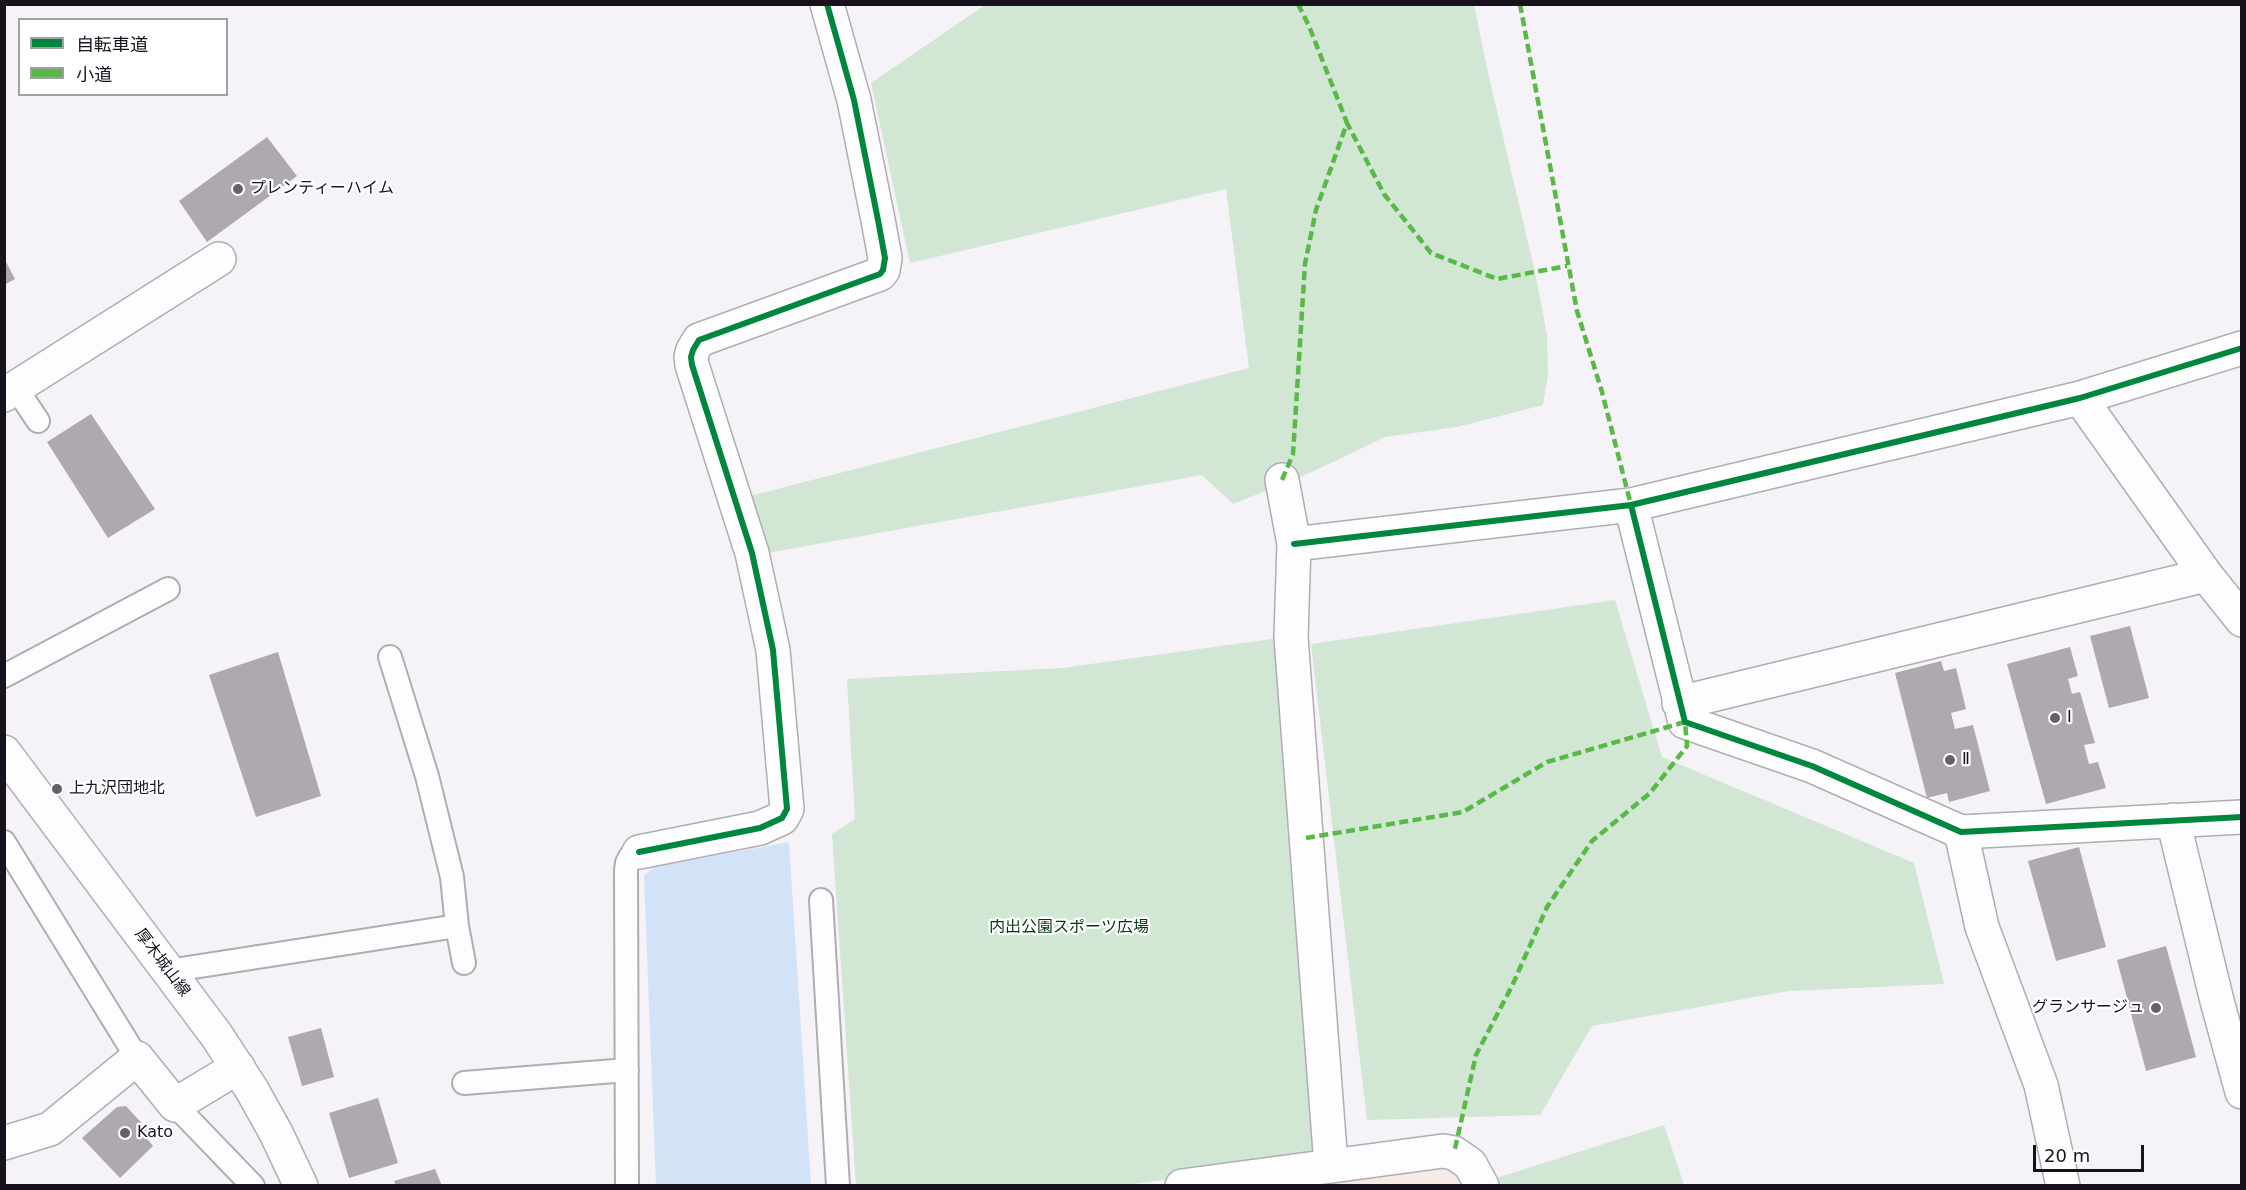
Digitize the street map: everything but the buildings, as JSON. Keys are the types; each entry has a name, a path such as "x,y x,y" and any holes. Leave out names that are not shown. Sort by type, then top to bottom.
{"street":[{"path":"639,852 760,828 782,818 787,809 771,639 752,553 691,357 699,340 880,274 883,270 885,258 879,220 856,111 827,4"},
{"path":"10,392 219,259"},
{"path":"1294,544 1631,505 2080,398 2241,348"},
{"path":"2080,398 2223,586 2241,620"},
{"path":"1282,480 1294,544 1292,637 1331,1165"},
{"path":"1631,505 1685,722 1812,766 1961,832 2241,817"},
{"path":"1679,703 2223,586"},
{"name":"厚木城山線","path":"4,752 238,1068 276,1133 301,1185"},
{"path":"2173,820 2229,1001 2241,1092"},
{"path":"1961,832 1982,927 2041,1085 2063,1185"},
{"path":"4,1143 56,1125 137,1058 175,1105 238,1068"},
{"path":"1182,1185 1443,1151 1454,1153 1470,1164 1482,1185"}],"lane":[{"path":"10,392 38,422"},
{"path":"4,676 168,589"},
{"path":"390,657 427,776 452,877 457,926 464,963"},
{"path":"4,842 137,1058"},
{"path":"627,1185 626,870 630,857 639,852"},
{"path":"821,900 838,1185"},
{"path":"168,971 457,926"},
{"path":"464,1083 627,1070"},
{"path":"175,1105 253,1185"}],"shaded area":[{"path":"1449,1164 1467,1186 1291,1186"}],"green space":[{"path":"985,5 1474,5 1535,272 1547,335 1548,374 1543,405 1457,427 1385,437 1312,472 1233,504 1202,475 767,553 750,496 1249,368 1226,189 910,263 871,83"},
{"path":"1615,600 1662,757 1914,863 1944,984 1789,991 1592,1026 1540,1115 1367,1120 1311,644"},
{"name":"内出公園スポーツ広場","path":"1279,638 1317,1160 1117,1186 856,1185 832,834 855,819 847,679 1062,668"},
{"path":"1664,1125 1684,1185 1495,1186 1493,1179"}],"water":[{"path":"789,842 811,1185 656,1185 644,876 654,867"}],"marked path":[{"path":"1298,4 1347,123"},
{"path":"1520,4 1577,311 1602,392 1631,505"},
{"path":"1282,480 1293,454 1305,264 1316,210 1347,123 1384,194 1431,253 1497,279 1567,266"},
{"path":"1306,838 1463,812 1547,762 1685,722 1687,746 1650,793 1592,841 1547,907 1512,986 1476,1055 1454,1153"}],"cycle path":[{"path":"639,852 760,828 782,818 787,809 773,650 752,553 691,357 699,340 880,274 883,270 885,258 854,100 827,4"},
{"path":"1294,544 1631,505 2080,398 2242,348"},
{"path":"1631,505 1685,722 1812,766 1961,832 2242,817"}],"place":[{"name":"プレンティーハイム","path":"238,189"},
{"name":"Ⅰ","path":"2055,718"},
{"name":"Ⅱ","path":"1950,760"},
{"name":"上九沢団地北","path":"57,789"},
{"name":"グランサージュ","path":"2156,1008"},
{"name":"Kato","path":"125,1133"}]}
